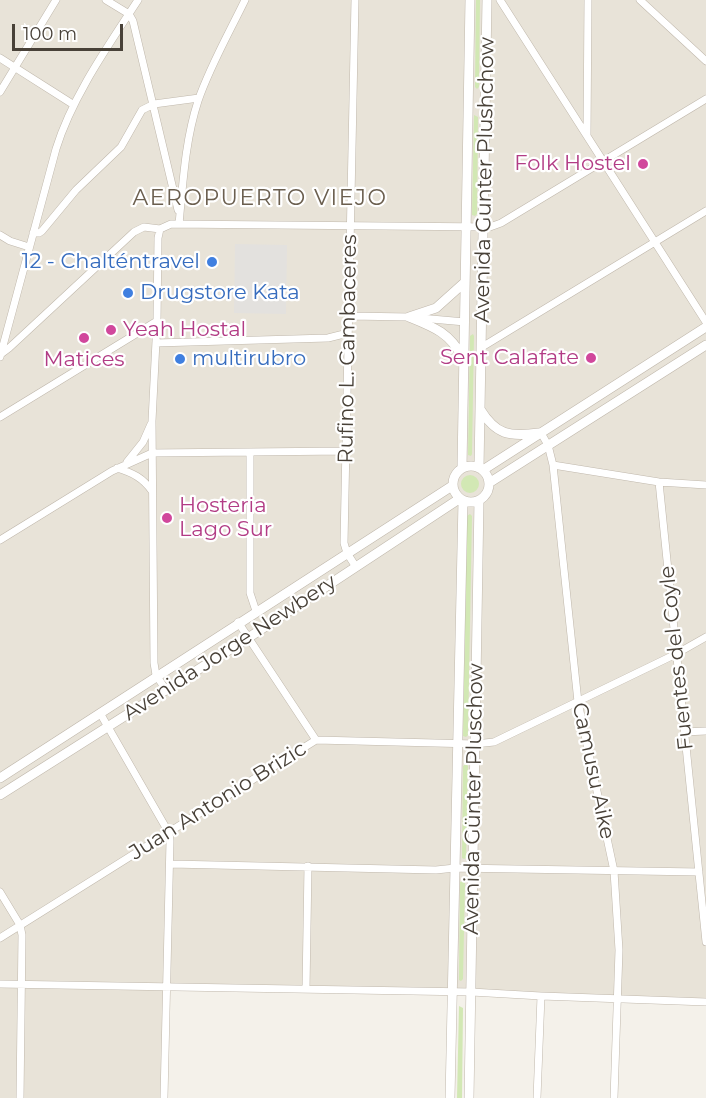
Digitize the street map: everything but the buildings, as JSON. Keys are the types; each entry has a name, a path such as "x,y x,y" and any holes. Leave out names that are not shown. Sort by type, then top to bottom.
{"street":[{"path":"0,92 56,0"},
{"path":"106,0 129,14 133,21 179,215"},
{"path":"0,356 64,125 138,0"},
{"path":"179,224 185,161 200,98 245,0"},
{"name":"Rufino L. Cambaceres","path":"347,553 344,543 355,0"},
{"name":"Avenida Gunter Plushchow","path":"462,467 470,0"},
{"name":"Avenida Gunter Plushchow","path":"481,469 487,0"},
{"path":"481,469 541,433 706,324 500,0"},
{"path":"587,135 588,0"},
{"path":"640,0 706,61"},
{"path":"0,58 74,105"},
{"path":"33,232 42,231 76,190 115,154 142,110 154,104 200,98"},
{"path":"166,690 156,675 152,453 160,229 167,224 466,228 497,225 706,99"},
{"path":"469,100 486,100"},
{"path":"482,347 706,211"},
{"path":"0,356 134,232 144,227 160,229"},
{"path":"0,235 29,248"},
{"path":"409,317 436,308 465,282"},
{"path":"465,294 469,289 475,288 483,294"},
{"path":"350,316 409,317 465,322 472,326 480,325 482,322"},
{"path":"409,317 441,331 453,342 464,360"},
{"path":"0,417 157,321"},
{"path":"156,343 328,338 348,333"},
{"path":"489,483 706,345"},
{"path":"480,409 494,428 513,435 541,433"},
{"path":"0,412 9,412"},
{"path":"120,467 142,442 152,422"},
{"name":"Camusu Aike","path":"541,433 548,445 553,465 578,702 614,871 619,950 614,1098"},
{"path":"0,540 120,467 152,453 346,451"},
{"path":"250,452 250,594 256,611"},
{"path":"471,465 481,469 489,483 487,493 479,500 469,502 461,500 452,486 454,475 462,467 471,465"},
{"path":"553,465 659,482 706,484"},
{"path":"120,467 145,481 153,492"},
{"name":"Fuentes del Coyle","path":"659,482 706,942"},
{"name":"Avenida Jorge Newbery","path":"0,777 452,486"},
{"name":"Avenida Jorge Newbery","path":"0,795 461,500"},
{"name":"Avenida Günter Pluschow","path":"450,1098 461,500"},
{"name":"Avenida Günter Pluschow","path":"469,1098 479,500"},
{"path":"347,553 356,567"},
{"path":"238,622 316,740"},
{"name":"Juan Antonio Brizic","path":"0,938 316,740 475,744 498,741 706,637"},
{"path":"100,713 169,833 171,864 168,899 164,1098"},
{"path":"684,732 706,731"},
{"path":"171,864 436,870 455,868 699,872"},
{"path":"306,989 308,866"},
{"path":"0,892 20,925 22,935 20,1098"},
{"path":"0,984 471,992 706,1002"},
{"path":"537,1098 541,996"}],"shaded area":[{"path":"0,0 706,0 706,1002 166,987 164,1098 0,1098"},
{"path":"235,244 287,245 286,314 234,313"}],"green space":[{"path":"476,0 480,0 479,87 477,89 475,87"},
{"path":"474,115 478,117 477,214 475,216 472,215"},
{"path":"473,334 471,456 468,455 470,336"},
{"path":"466,475 474,475 479,480 477,491 466,493 461,488 461,480"},
{"path":"470,514 472,516 468,735 466,737 463,736 467,516"},
{"path":"466,764 468,766 466,858 464,859 462,858 463,766"},
{"path":"460,882 465,883 463,979 461,981 459,980"},
{"path":"459,1006 463,1008 462,1098 457,1098"}],"place":[{"name":"Folk Hostel","path":"643,164"},
{"name":"12 - Chalténtravel","path":"212,262"},
{"name":"Drugstore Kata","path":"128,293"},
{"name":"Yeah Hostal","path":"111,330"},
{"name":"Matices","path":"84,338"},
{"name":"Sent Calafate","path":"591,358"},
{"name":"multirubro","path":"180,359"},
{"name":"Hosteria Lago Sur","path":"167,518"}],"district":[{"name":"AEROPUERTO VIEJO","path":"260,199"}]}
